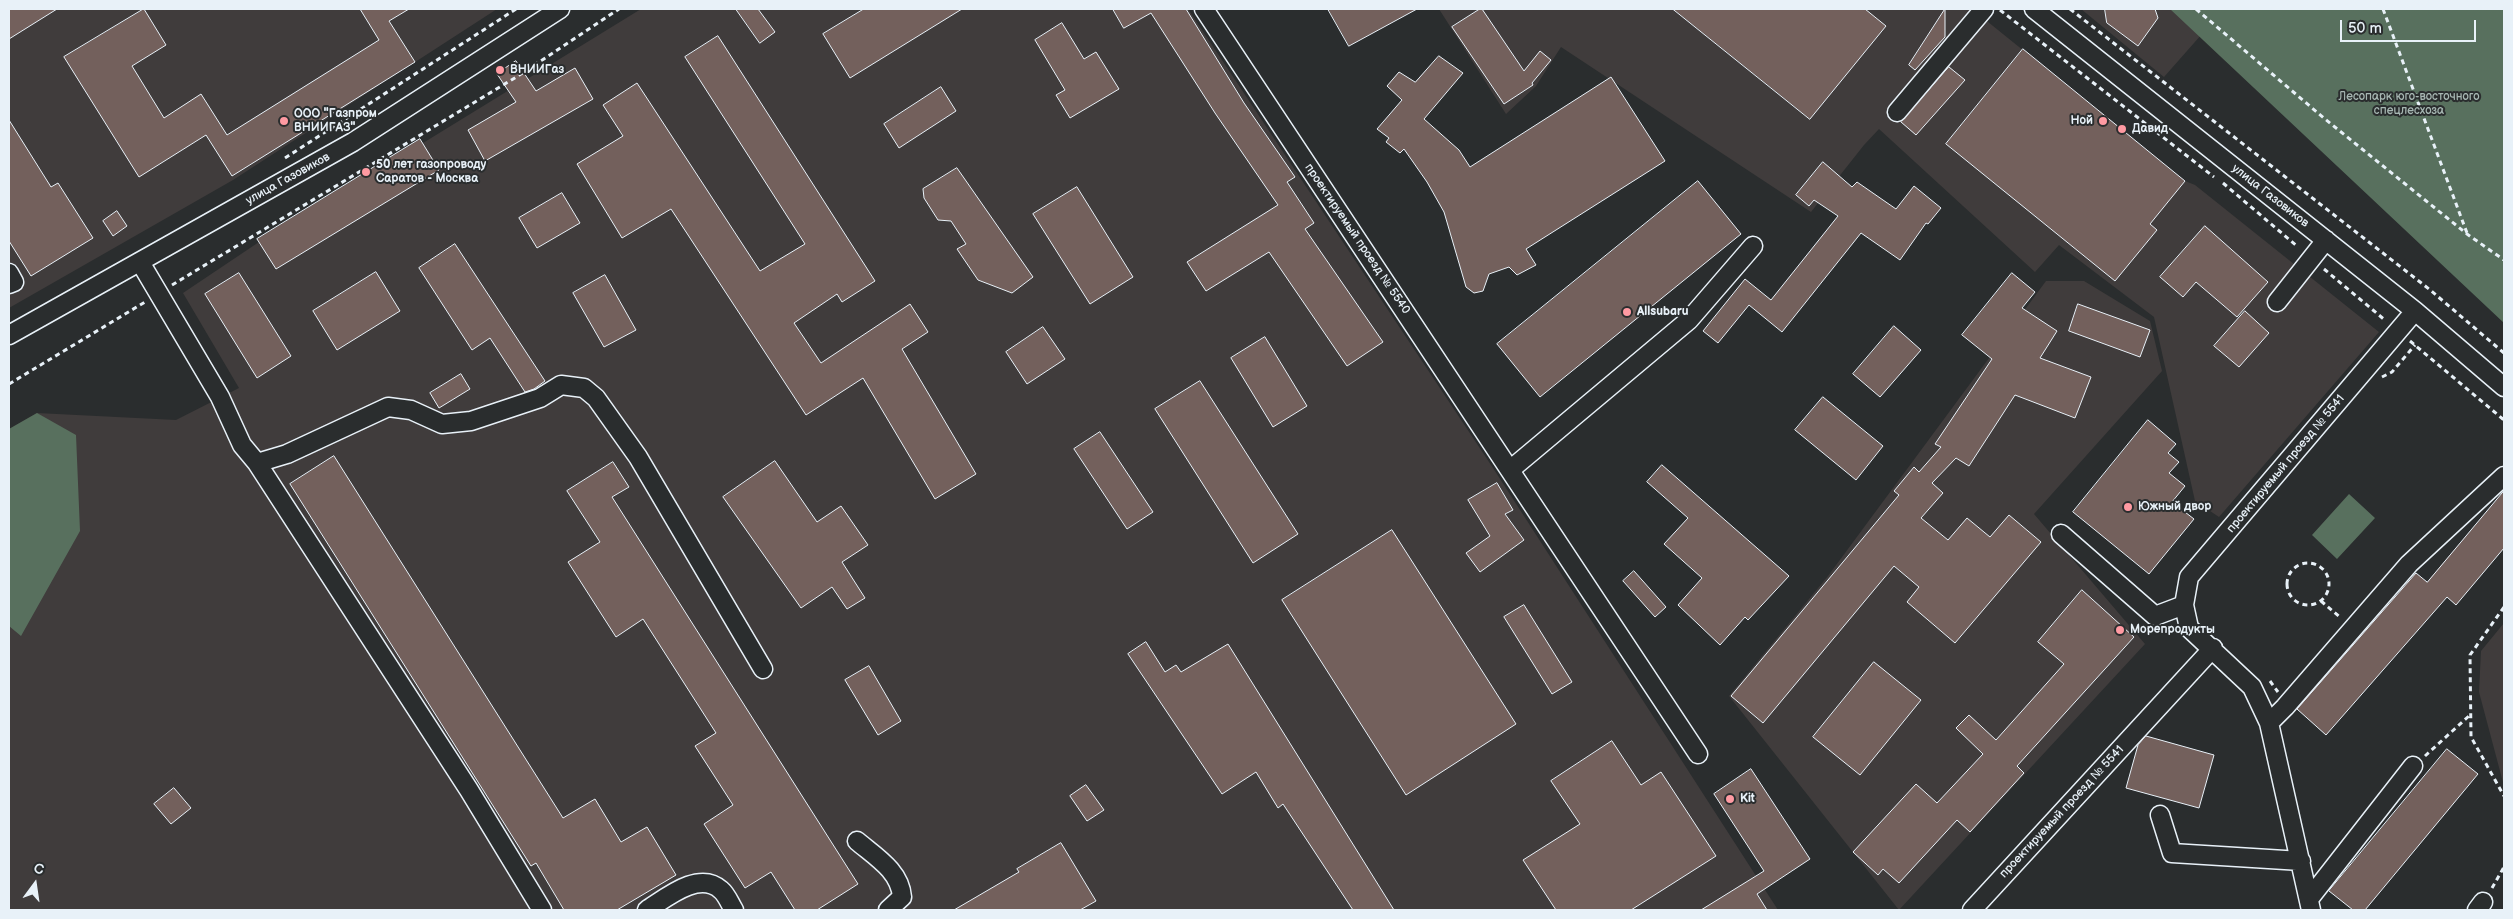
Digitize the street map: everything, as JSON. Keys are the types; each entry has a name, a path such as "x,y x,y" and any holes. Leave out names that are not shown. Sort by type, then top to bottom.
{"street":[{"name":"улица Газовиков","path":"9,335 353,142 560,9"},
{"name":"проектируемый проезд № 5540","path":"1204,9 1698,754"},
{"path":"1897,112 1984,9"},
{"name":"улица Газовиков","path":"2034,9 2415,311 2504,387"},
{"path":"2277,302 2326,240"},
{"path":"1510,470 1689,320 1752,246"},
{"path":"140,262 220,397 242,445 257,463 469,790 542,910"},
{"path":"9,273 14,282 9,284"},
{"name":"проектируемый проезд № 5541","path":"1972,910 2213,648 2189,628 2184,605 2190,577 2415,311"},
{"path":"257,463 287,454 388,407 411,410 442,424 471,421 540,398 560,385 584,388 596,398 638,456 763,669"},
{"path":"2269,723 2409,564 2504,476"},
{"path":"2060,534 2155,616 2184,605"},
{"path":"2213,648 2252,687 2269,723 2310,905"},
{"path":"2310,905 2413,766"},
{"path":"2160,815 2172,853 2301,861"},
{"path":"857,841 887,864 901,885 902,898 888,910"},
{"path":"647,910 685,887 706,884 721,890 734,910"}],"path":[{"path":"278,163 516,9"},
{"path":"9,384 518,76 619,9"},
{"path":"1997,9 2005,12 2224,184 2504,420"},
{"path":"2070,9 2429,288 2504,353"},
{"path":"2196,9 2325,118 2468,234 2504,260"},
{"path":"2383,9 2468,234"},
{"path":"2374,376 2385,377 2392,372 2415,346"},
{"path":"2300,564 2314,564 2326,572 2330,585 2322,601 2312,606 2305,606 2292,599 2286,587 2287,580 2294,568 2300,564"},
{"path":"2322,601 2352,628"},
{"path":"2504,607 2470,655 2471,737 2504,796"},
{"path":"2269,680 2275,686 2285,707"},
{"path":"2413,766 2470,715"},
{"path":"2480,906 2504,867"}],"shaded area":[{"name":"ООО \"Газпром ВНИИГАЗ\"","path":"9,9 497,9 233,180 9,308"},
{"path":"641,9 1188,9 1493,468 1778,910 9,910 9,429 37,413 176,420 239,388 183,293 259,242 257,239 420,139 423,143"},
{"path":"1439,9 1972,9 2185,181 2195,185 2379,332 2219,517 2195,501 2154,317 2059,245 2035,272 1879,129 1811,212 1561,47 1536,86 1506,114"},
{"path":"2081,9 2209,9 2209,26 2164,77"},
{"path":"2046,281 2084,281 2150,321 2162,371 2034,514 2145,644 1899,910 1729,696 1828,576"},
{"path":"2504,623 2504,786 2479,692 2481,651"}],"green space":[{"name":"Лесопарк юго-восточного спецлесхоза","path":"2170,9 2504,9 2504,323"},
{"path":"37,413 76,435 80,531 21,636 9,626 9,429"},
{"path":"2349,494 2375,518 2337,559 2312,535"}],"building":[{"path":"9,9 57,9 9,39"},
{"path":"144,9 166,45 132,66 164,118 201,94 227,135 379,40 360,9 409,9 389,21 415,62 232,176 206,135 139,177 64,57"},
{"path":"736,9 758,9 775,32 760,43"},
{"path":"864,9 962,9 850,78 823,34"},
{"path":"1113,9 1186,9 1244,103 1295,177 1287,182 1314,223 1305,229 1383,342 1347,366 1269,252 1206,291 1187,262 1278,205 1215,113 1151,13 1124,28"},
{"path":"1328,9 1417,9 1349,46"},
{"path":"1482,9 1524,71 1540,51 1551,60 1532,83 1533,85 1504,104 1452,27"},
{"path":"1673,9 1865,9 1886,26 1810,119"},
{"path":"1945,9 1945,37 1915,70 1909,65"},
{"path":"2105,9 2155,9 2158,18 2138,46 2107,23"},
{"path":"1062,23 1084,59 1096,52 1119,89 1070,118 1056,95 1065,90 1035,40"},
{"path":"718,36 875,281 842,302 837,294 794,323 821,363 910,304 928,332 902,349 976,474 935,499 863,378 806,415 671,209 622,238 577,164 623,136 603,105 637,83 760,271 805,244 685,57"},
{"path":"2023,49 2185,181 2150,224 2157,230 2115,281 1946,144"},
{"path":"1439,56 1463,73 1424,119 1459,150 1470,167 1611,77 1665,161 1526,249 1536,265 1517,275 1509,267 1489,274 1483,291 1474,293 1466,287 1444,212 1427,182 1404,149 1400,153 1386,142 1389,138 1377,129 1402,100 1387,86 1399,72 1415,82"},
{"path":"516,61 536,91 575,68 593,99 485,161 468,130 516,102 497,74"},
{"path":"1949,67 1965,80 1916,135 1901,122"},
{"path":"941,87 956,111 899,148 884,124"},
{"path":"9,120 51,187 58,183 93,238 31,276 9,241"},
{"path":"420,139 439,170 276,269 257,239"},
{"path":"1823,162 1852,187 1857,182 1896,209 1914,186 1941,208 1928,224 1926,223 1900,260 1861,233 1782,332 1749,305 1718,343 1703,331 1745,279 1771,300 1838,216 1814,200 1809,206 1796,195"},
{"path":"957,168 1033,277 1012,293 978,280 957,249 966,244 951,221 938,220 924,198 923,189"},
{"path":"1698,181 1741,234 1540,397 1497,344"},
{"path":"1077,187 1133,277 1090,304 1033,214"},
{"path":"562,193 580,223 537,248 519,218"},
{"path":"117,211 127,226 113,236 103,221"},
{"path":"2205,226 2268,282 2237,317 2196,282 2183,297 2160,277"},
{"path":"455,244 545,381 534,389 525,392 490,338 472,350 419,268"},
{"path":"376,272 400,311 337,350 313,311"},
{"path":"239,273 291,356 257,378 205,294"},
{"path":"2012,273 2035,292 2022,308 2057,331 2040,358 2091,377 2075,418 2015,395 1969,466 1956,458 1932,483 1943,493 1921,518 1948,540 1967,518 1990,537 2009,515 2041,542 1955,643 1907,602 1919,587 1894,566 1763,723 1731,696 1899,495 1894,491 1914,467 1919,472 1941,447 1935,444 1992,359 1962,335"},
{"path":"605,275 636,330 604,347 573,293"},
{"path":"2078,304 2150,330 2140,357 2069,331"},
{"path":"2245,311 2269,333 2239,367 2214,346"},
{"path":"1894,326 1921,350 1880,397 1853,374"},
{"path":"1043,327 1065,359 1027,384 1006,352"},
{"path":"1265,337 1307,406 1273,427 1231,358"},
{"path":"461,374 470,389 439,408 430,393"},
{"path":"1200,381 1298,534 1253,563 1155,409"},
{"path":"1823,397 1883,446 1856,480 1795,430"},
{"name":"Южный двор","path":"2148,420 2176,444 2168,453 2179,462 2169,473 2185,486 2172,502 2194,519 2149,574 2073,512"},
{"path":"1100,432 1153,512 1127,529 1074,449"},
{"path":"334,456 563,818 595,799 621,842 647,827 676,875 617,910 564,910 536,863 531,866 290,484"},
{"path":"775,461 817,522 841,506 868,545 842,562 865,598 847,609 832,587 801,608 723,497"},
{"path":"613,462 629,487 612,497 858,884 817,910 795,910 771,872 745,888 704,824 733,805 695,746 716,733 643,619 616,637 568,562 600,542 567,491"},
{"path":"1662,465 1789,576 1748,620 1745,617 1720,645 1678,605 1702,578 1664,544 1688,518 1647,482"},
{"path":"1497,483 1513,510 1505,514 1524,540 1480,572 1466,553 1490,536 1468,500"},
{"path":"2504,491 2504,548 2456,605 2447,597 2326,735 2297,709 2416,573 2427,582"},
{"path":"1392,530 1516,724 1406,795 1282,600"},
{"path":"1634,571 1666,607 1655,617 1623,581"},
{"path":"2082,590 2134,637 2017,766 2024,773 1970,832 1957,820 1899,883 1883,869 1878,875 1853,852 1916,784 1937,803 1983,754 1956,728 1969,715 1996,740 2064,664 2038,642"},
{"path":"1524,605 1572,682 1552,694 1504,617"},
{"path":"1146,642 1165,672 1176,665 1181,672 1228,644 1394,910 1353,910 1283,804 1278,808 1256,772 1222,794 1128,654"},
{"path":"1874,662 1921,700 1860,775 1813,737"},
{"path":"869,666 901,721 878,735 845,680"},
{"path":"2146,736 2214,755 2199,808 2126,788 2138,745"},
{"path":"1612,741 1641,785 1661,772 1716,856 1631,910 1556,910 1523,860 1580,824 1551,781"},
{"path":"2447,749 2478,774 2365,910 2353,910 2329,891"},
{"path":"1751,769 1810,859 1757,894 1767,910 1701,910 1764,871 1714,794"},
{"path":"1086,785 1104,810 1087,821 1070,796"},
{"path":"174,788 191,808 171,824 154,804"},
{"path":"1061,843 1096,901 1080,910 954,910 1019,872 1017,869"}],"place":[{"name":"ВНИИГаз","path":"500,70"},
{"name":"ООО \"Газпром ВНИИГАЗ\"","path":"284,121"},
{"name":"Ной","path":"2103,121"},
{"name":"Давид","path":"2122,129"},
{"name":"50 лет газопроводу Саратов - Москва","path":"366,172"},
{"name":"Allsubaru","path":"1627,312"},
{"name":"Южный двор","path":"2128,507"},
{"name":"Морепродукты","path":"2120,630"},
{"name":"Kit","path":"1730,799"}]}
